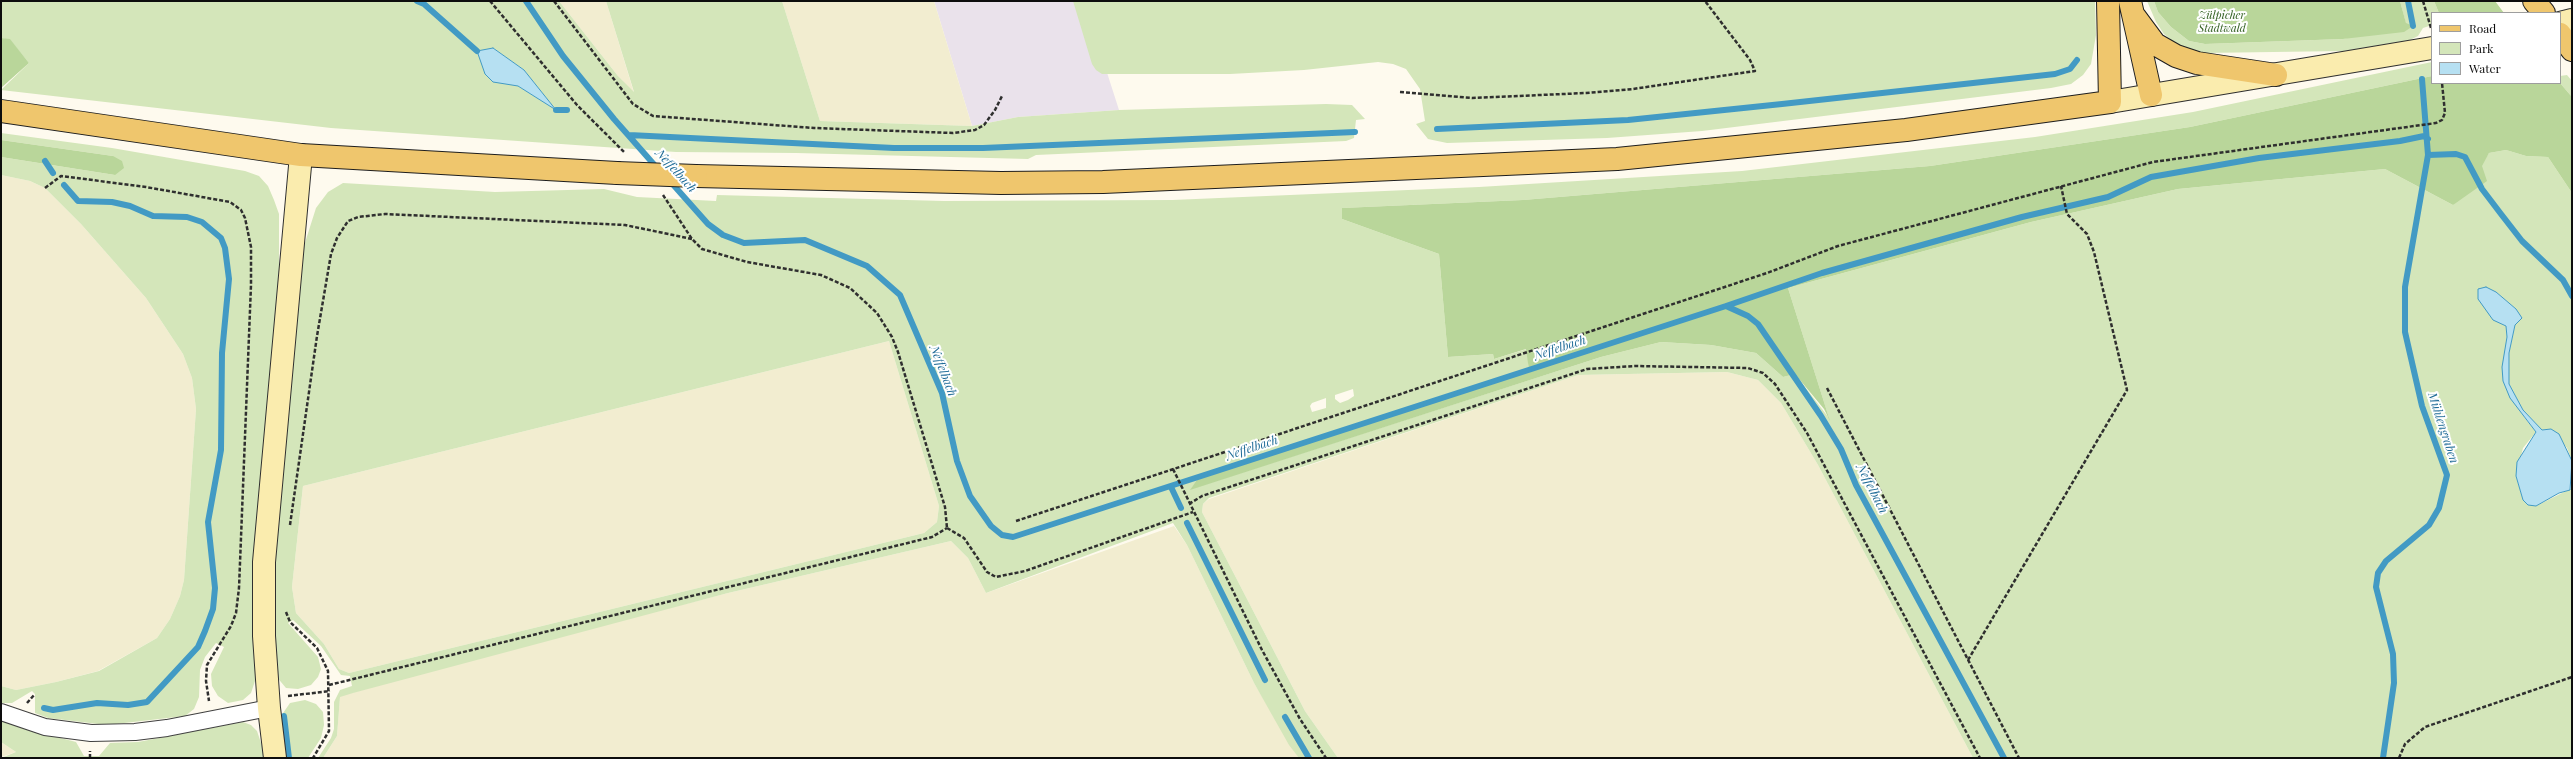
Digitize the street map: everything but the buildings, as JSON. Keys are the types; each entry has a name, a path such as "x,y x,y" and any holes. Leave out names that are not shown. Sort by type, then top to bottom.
{"main road":[{"path":"1,111 301,156 624,166 696,176 1001,183 1103,182 1616,159 1906,130 2110,102 2108,1"},
{"path":"2534,1 2543,12"},
{"path":"2133,9 2155,44 2176,56 2197,63 2276,75"},
{"path":"2133,9 2152,95"},
{"path":"2561,35 2572,50"}],"street":[{"path":"2561,23 2572,20"},
{"path":"2110,102 2431,48"},
{"path":"275,758 268,703 264,636 264,562 301,156"},
{"path":"1,712 45,727 91,733 151,730 212,718 268,703"}],"path":[{"path":"490,1 577,104 624,166"},
{"path":"554,1 633,104 653,116 814,128 953,133 974,130 984,125 995,110 1002,96"},
{"path":"1400,92 1472,98 1586,93 1633,89 1755,71 1750,60 1705,1"},
{"path":"2423,1 2431,27"},
{"path":"1016,521 1767,273 1838,246 1990,207 2061,186 2153,162 2436,123 2442,120 2445,113 2442,84"},
{"path":"45,188 61,176 146,187 230,202 241,210 245,218 251,247 251,285 239,588 236,613 231,626 207,670 206,681 212,718"},
{"path":"1968,660 2127,390 2094,252 2087,234 2067,214 2061,186"},
{"path":"660,193 670,204 692,239 702,248 718,255 821,275 850,288 877,313 892,337 898,352 945,507 947,528"},
{"path":"290,530 317,336 331,254 337,238 348,221 358,217 384,214 618,225 646,228 692,239"},
{"path":"1189,504 1202,496 1580,370 1635,366 1748,368 1763,373 1775,384 1799,420 1822,459 1980,758"},
{"path":"1827,388 2019,758"},
{"path":"1173,469 1262,650 1300,719 1326,758"},
{"path":"329,685 932,537 947,528 956,531 964,538 987,572 996,577 1031,569 1193,512"},
{"path":"285,605 290,622 312,641 327,667 330,692 329,731 313,758"},
{"path":"2399,758 2405,744 2425,727 2572,677"},
{"path":"268,703 330,692"}],"shaded area":[{"path":"559,1 606,1 634,93 618,76"},
{"path":"782,1 934,1 972,126 820,121"},
{"path":"934,1 1084,1 1119,110 1018,117 972,126"},
{"path":"1,175 30,181 45,188 81,224 146,298 183,354 192,378 196,409 184,580 180,596 170,619 157,638 98,671 56,682 16,690 1,686"},
{"path":"889,341 939,506 937,522 924,533 349,673 339,669 324,644 296,613 292,587 303,486"},
{"path":"1727,372 1758,380 1781,403 1818,465 1973,758 1338,758 1305,711 1202,512 1203,504 1209,499 1578,375"},
{"path":"1174,526 1187,545 1254,683 1299,758 323,758 337,736 340,696 564,635 728,593 951,541 968,558 986,593"},
{"path":"1,742 16,752 1,757"}],"green space":[{"path":"1,1 559,1 618,76 634,92 606,1 782,1 820,121 972,126 1018,117 1119,110 1326,104 1352,105 1365,119 1356,120 1354,138 1346,141 1036,155 1028,159 796,153 676,152 331,128 1,90 29,63 10,40 1,38","holes":["493,48 524,70 555,109 518,86"]},
{"path":"1073,1 2095,1 2096,35 2091,64 2083,75 2071,84 2051,88 1702,131 1607,138 1447,143 1428,139 1416,124 1425,121 1420,89 1406,69 1393,64 1378,62 1304,70 1230,74 1102,74 1096,70 1092,64"},
{"path":"2147,1 2154,1 2158,12 2171,27 2189,41 2205,44 2343,39 2406,24 2400,1 2434,1 2439,12 2431,12 2431,25 2423,28 2418,36 2410,40 2344,51 2202,53 2176,44 2164,34 2156,22"},
{"name":"Zülpicher Stadtwald","path":"2154,1 2400,1 2406,23 2413,26 2404,32 2343,39 2205,44 2189,41 2171,27 2158,12"},
{"path":"2434,1 2495,1 2503,12 2439,12"},
{"path":"1,38 10,39 29,63 1,88"},
{"path":"2431,62 2431,76 2190,127 1930,166 1523,200 1342,208 1342,219 1439,254 1448,357 1493,354 1494,359 1527,349 1529,370 1198,478 1191,489 1601,357 1661,342 1711,345 1756,353 1783,377 1795,374 1829,418 1788,288 2031,222 2178,189 2385,169 2453,205 2489,153 2506,150 2526,156 2548,157 2572,193 2572,461 2567,448 2551,429 2542,430 2523,410 2509,384 2509,353 2515,325 2522,318 2516,309 2496,292 2499,321 2506,326 2507,337 2503,381 2525,418 2536,432 2523,448 2516,476 2523,500 2536,506 2572,488 2572,758 1973,758 1818,465 1781,403 1758,380 1727,372 1578,375 1209,498 1203,504 1202,512 1305,711 1338,758 1299,758 1289,745 1254,683 1187,545 1173,523 986,593 968,558 951,541 728,593 353,693 340,697 337,736 323,758 318,758 331,738 334,729 334,702 340,690 352,686 350,676 341,675 321,646 293,620 288,623 318,657 321,669 318,677 311,685 298,689 286,688 276,676 272,598 303,249 316,208 328,192 343,183 495,192 604,189 637,197 716,201 717,195 944,201 1172,200 1479,187 1742,171 2035,137 2193,112","holes":["889,341 939,506 937,522 924,533 349,673 339,669 324,644 296,613 292,587 303,486","1353,389 1354,396 1340,403 1335,399 1335,395","1326,398 1326,408 1312,412 1310,406 1312,403"]},
{"path":"2567,75 2572,81 2572,97 2561,84 2561,76"},
{"path":"2431,76 2431,84 2561,84 2572,97 2572,193 2548,157 2526,156 2506,150 2489,153 2482,166 2487,181 2453,205 2385,169 2178,189 2031,222 1788,288 1830,421 1824,409 1795,374 1783,377 1756,353 1711,345 1661,342 1601,357 1190,490 1198,478 1529,370 1526,349 1494,359 1493,354 1448,357 1439,254 1342,219 1342,208 1523,200 1930,166 2190,127"},
{"path":"1,133 112,148 245,171 259,176 268,186 274,200 279,214 279,271 255,681 251,693 243,700 228,703 218,696 212,686 211,674 224,647 216,643 205,657 200,670 199,697 194,709 185,716 107,725 48,718 35,713 35,694 32,691 12,703 1,703 1,686 16,690 99,671 157,638 170,619 180,596 184,580 196,409 192,378 183,354 146,298 81,224 45,188 30,181 1,175 1,157 115,175 113,156 1,140"},
{"path":"1,140 113,156 122,161 124,168 115,175 1,157"},
{"path":"305,700 316,704 323,712 324,725 321,738 308,758 285,758 281,716 290,703"},
{"path":"1,720 19,727 76,742 84,756 99,756 110,743 138,742 243,722 251,725 257,731 266,758 1,758 16,752 1,742"}],"water":[{"path":"493,48 524,70 556,110 518,86 493,82 485,74 477,51"},
{"path":"2486,287 2496,292 2516,309 2522,318 2515,325 2509,353 2509,384 2523,410 2542,430 2551,429 2559,434 2572,461 2570,490 2559,493 2536,506 2528,505 2523,500 2516,476 2517,462 2536,432 2510,398 2503,381 2502,367 2507,337 2506,326 2493,320 2478,299 2478,289"}],"waterway":[{"path":"417,1 424,4 477,51"},
{"name":"Neffelbach","path":"526,1 563,56 614,119 658,169"},
{"name":"Mühlengraben","path":"2408,1 2413,26"},
{"path":"1437,129 1628,120 1782,104 2055,74 2070,69 2077,60"},
{"name":"Mühlengraben","path":"2383,758 2394,683 2393,654 2376,587 2378,573 2386,561 2429,525 2439,508 2447,475 2422,406 2405,332 2405,287 2428,155 2422,79"},
{"path":"556,110 567,110"},
{"path":"629,135 894,148 983,148 1355,132"},
{"path":"1726,306 1822,273 2022,217 2108,197 2151,177 2259,158 2400,141 2424,136 2428,139"},
{"path":"2428,155 2456,154 2465,157 2482,189 2501,214 2522,241 2563,280 2572,296"},
{"path":"45,161 53,173"},
{"name":"Neffelbach","path":"669,180 708,224 723,235 744,243 805,240 867,266 900,295 942,393 957,461 970,496 991,526 1002,535 1013,537 1726,306 1748,316 1758,324 1821,416 1841,449 1856,485 2004,758"},
{"path":"44,708 53,710 97,703 128,705 147,702 198,647 205,631 213,609 215,588 208,522 221,450 222,353 229,279 225,248 221,238 202,222 187,217 153,216 130,206 112,202 78,201 64,185"},
{"path":"1171,487 1181,508"},
{"path":"1187,523 1265,680"},
{"path":"284,716 289,758"},
{"path":"1285,717 1309,758"}]}
